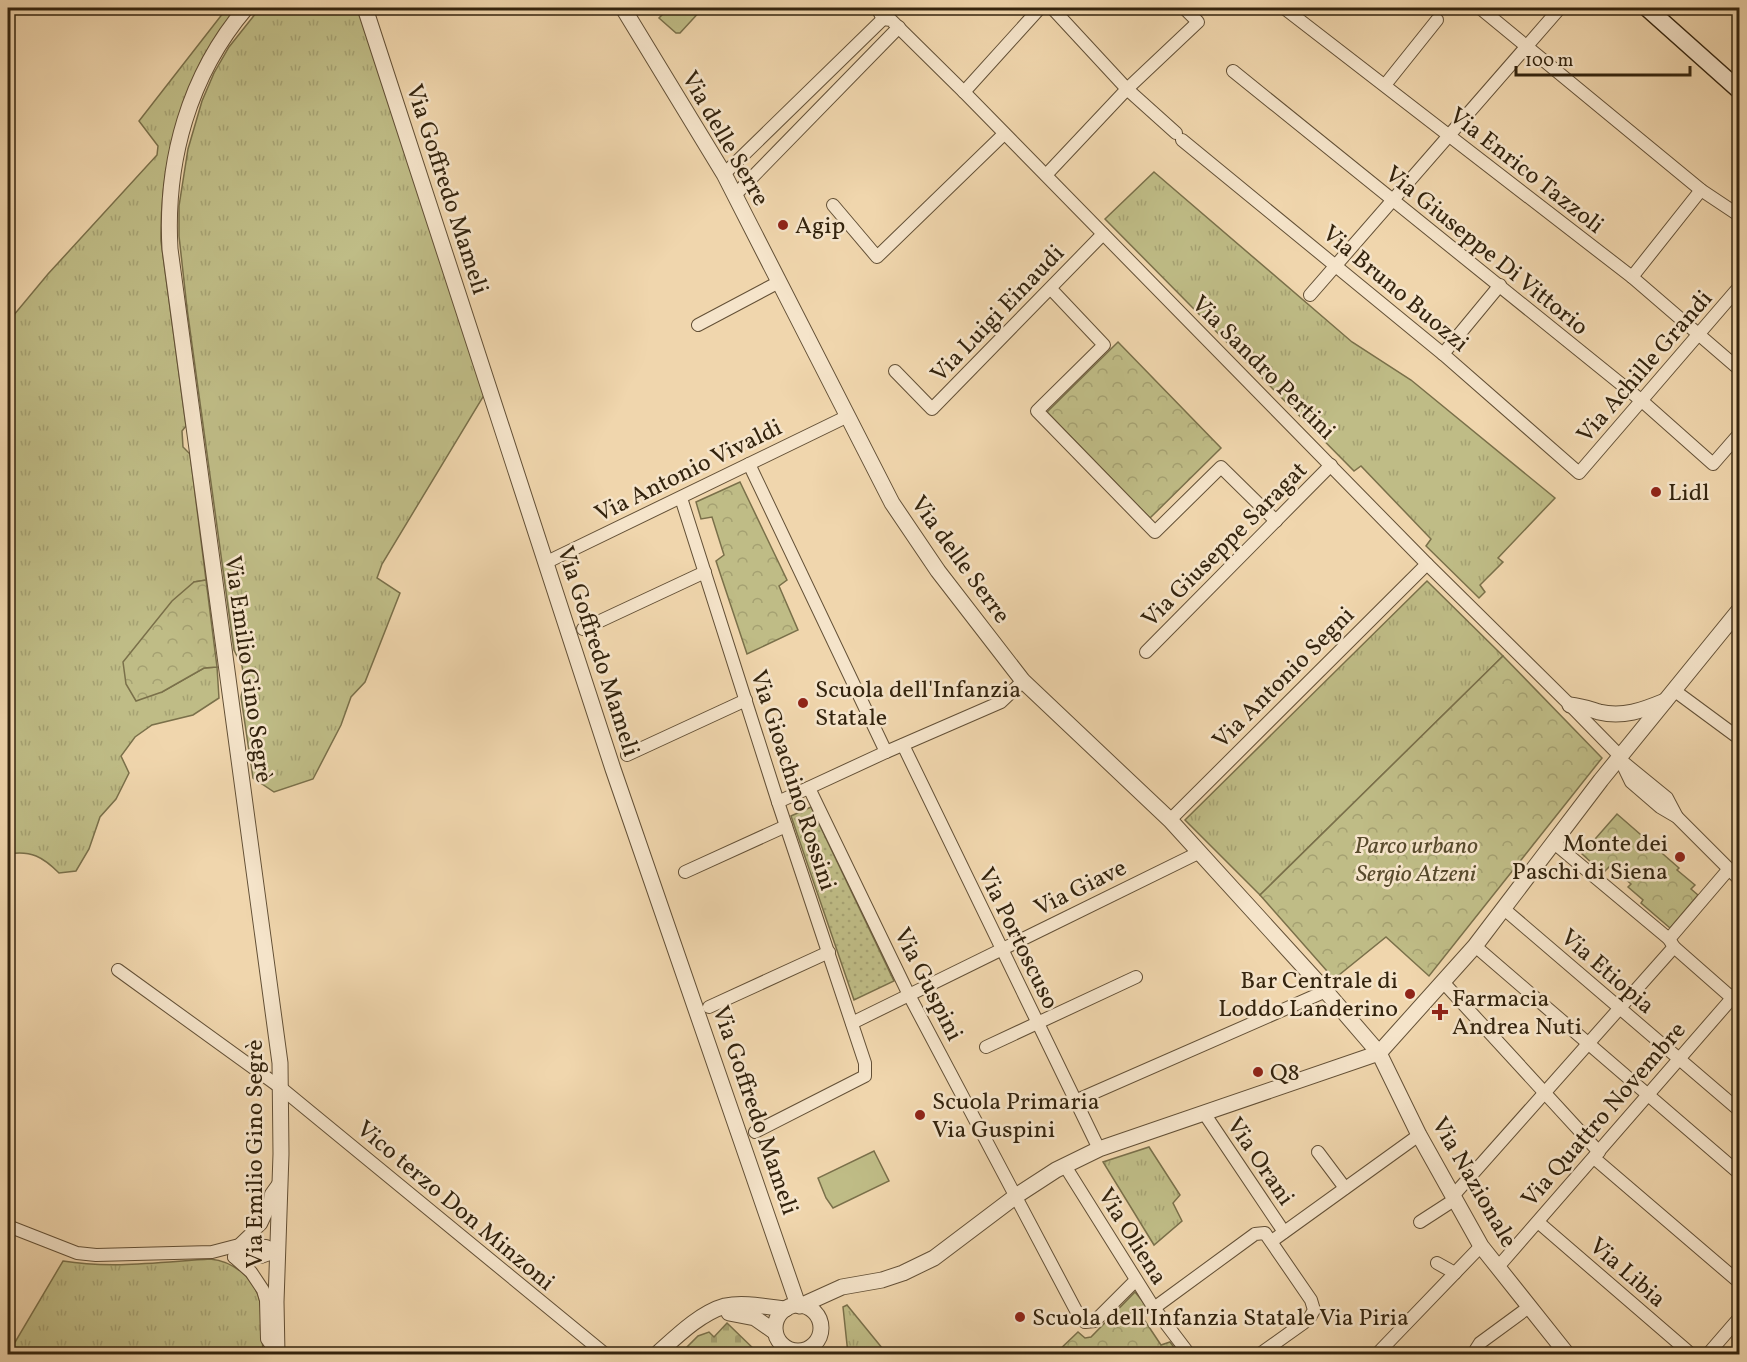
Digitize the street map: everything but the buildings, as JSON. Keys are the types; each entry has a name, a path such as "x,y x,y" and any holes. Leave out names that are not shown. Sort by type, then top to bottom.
{"main road":[{"path":"1647,8 1740,91"}],"street":[{"name":"Via Emilio Gino Segrè","path":"246,8 220,41 196,87 181,134 172,174 168,223 192,421 280,1063 281,1180 277,1353"},
{"name":"Via Goffredo Mameli","path":"365,8 613,769 795,1307"},
{"name":"Via delle Serre","path":"623,8 724,174 892,503 938,571 1023,681 1170,820 1379,1053"},
{"path":"964,92 1040,8"},
{"name":"Via Bruno Buozzi","path":"1052,8 1127,89 1179,136 1443,354 1579,473"},
{"path":"1046,175 1127,89 1198,22 1184,8"},
{"name":"Via Enrico Tazzoli","path":"1284,8 1632,277 1740,370"},
{"path":"1480,8 1701,190 1740,216"},
{"path":"1310,295 1390,200 1560,8"},
{"path":"724,174 879,11"},
{"name":"Via Sandro Pertini","path":"879,11 899,27 964,92 1427,564 1570,705 1617,753 1620,759 1667,798 1677,817 1740,880"},
{"path":"1385,86 1437,20"},
{"path":"735,195 899,27"},
{"name":"Via Giuseppe Di Vittorio","path":"1233,71 1390,200 1500,285 1642,401 1713,464 1740,433"},
{"path":"832,205 877,257 1004,134"},
{"path":"1632,277 1701,190"},
{"name":"Via Luigi Einaudi","path":"896,371 933,409 1103,234"},
{"path":"698,325 779,282"},
{"path":"1443,354 1500,285"},
{"name":"Via Achille Grandi","path":"1579,473 1740,286"},
{"path":"1050,289 1104,345 1037,411 1155,532 1221,467 1276,521"},
{"name":"Via Antonio Vivaldi","path":"547,562 848,416"},
{"path":"749,464 886,752"},
{"name":"Via Giuseppe Saragat","path":"1146,652 1331,465"},
{"name":"Via Gioachino Rossini","path":"681,498 778,802 865,1063 865,1076 755,1132"},
{"name":"Via Antonio Segni","path":"1170,820 1427,564"},
{"path":"583,629 705,572"},
{"path":"775,1332 778,1317 795,1307 842,1287 892,1276 934,1258 1016,1196 1065,1166 1099,1149 1379,1053 1475,946 1601,780 1740,609"},
{"path":"778,802 1001,702 1023,681"},
{"path":"1570,705 1622,715 1669,699"},
{"path":"1669,699 1740,739"},
{"path":"627,755 746,700"},
{"name":"Via Portoscuso","path":"903,745 1099,1149"},
{"name":"Via Guspini","path":"808,788 909,995 1080,1318 1085,1322 1095,1321 1136,1280"},
{"path":"685,872 786,826"},
{"path":"1554,843 1737,997"},
{"name":"Via Giave","path":"852,1023 1198,853"},
{"path":"1420,1222 1453,1199 1589,1045 1620,1009 1728,870"},
{"name":"Via Etiopia","path":"1504,909 1740,1111"},
{"path":"1475,946 1740,1174"},
{"path":"709,1007 829,952"},
{"name":"Vico terzo Don Minzoni","path":"118,970 281,1088 604,1354"},
{"path":"986,1047 1136,977"},
{"path":"1443,982 1546,1093 1597,1155 1740,1283"},
{"path":"1075,1101 1326,992"},
{"name":"Via Quattro Novembre","path":"1498,1267 1678,1059 1737,997"},
{"name":"Via Nazionale","path":"1379,1053 1419,1135 1481,1246 1567,1354"},
{"name":"Via Orani","path":"1204,1113 1284,1232"},
{"path":"1272,1241 1419,1135"},
{"path":"1318,1152 1345,1188"},
{"name":"Via Oliena","path":"1065,1166 1154,1308 1189,1354"},
{"path":"237,1251 261,1224 269,1207 271,1194 281,1180"},
{"name":"Via Libia","path":"1538,1222 1691,1354"},
{"path":"8,1226 78,1253 96,1256 237,1251 266,1246 278,1251"},
{"path":"1154,1308 1255,1234 1262,1232 1272,1241 1313,1304 1314,1310 1309,1319 1260,1354"},
{"path":"1377,1354 1481,1246"},
{"path":"237,1251 263,1290 266,1300 267,1340 277,1353"},
{"path":"1437,1263 1455,1273"},
{"path":"819,1320 828,1303 842,1287"},
{"path":"657,1354 681,1332 714,1312 725,1306 744,1305 810,1309 819,1320 821,1328 818,1348 798,1353 782,1346 775,1332 755,1318 739,1313 714,1312"},
{"path":"1473,1354 1480,1343 1529,1307"},
{"path":"1708,1354 1740,1317"}],"green space":[{"path":"227,8 238,8 201,62 188,90 174,132 165,175 161,219 161,241 186,426 182,431 183,447 190,454 206,580 194,582 162,692 204,668 217,667 219,698 193,715 152,725 135,737 121,756 129,773 116,799 100,817 89,849 76,871 59,873 36,856 23,853 8,854 8,322 48,274 157,155 158,146 139,121"},
{"path":"260,8 358,8 486,392 382,564 377,578 400,593 365,682 351,697 341,725 313,779 274,792 253,778 241,697 246,688 242,666 234,650 179,236 179,206 188,149 202,101 229,47"},
{"path":"669,8 703,8 680,33 676,33 659,18"},
{"path":"1154,172 1352,342 1411,380 1555,498 1498,558 1503,562 1480,585 1485,592 1479,598 1426,546 1431,539 1361,466 1354,471 1105,219"},
{"path":"1118,342 1221,448 1150,518 1047,412"},
{"path":"740,482 787,580 779,586 798,630 747,654 716,561 724,555 712,517 701,519 696,502"},
{"path":"206,580 217,667 204,668 162,692 136,701 126,684 123,662 172,601 194,582"},
{"path":"1427,581 1503,656 1260,895 1185,820"},
{"name":"Parco urbano Sergio Atzeni","path":"1503,656 1602,758 1429,976 1386,937 1334,979 1260,895"},
{"path":"811,807 894,981 854,1000 791,816"},
{"path":"1617,814 1679,868 1677,870 1695,885 1691,889 1698,895 1670,928 1641,903 1643,900 1628,887 1631,884 1610,866 1603,873 1582,854"},
{"path":"1149,1147 1180,1195 1173,1203 1182,1221 1154,1245 1103,1162"},
{"path":"874,1151 889,1181 833,1208 818,1178"},
{"path":"210,1259 235,1267 253,1285 260,1302 264,1354 8,1354 63,1261 118,1265"},
{"path":"1135,1292 1148,1308 1141,1315 1161,1345 1170,1342 1179,1354 1055,1354 1078,1332 1085,1338 1091,1337"},
{"path":"847,1305 887,1354 848,1354 843,1307"},
{"path":"727,1323 759,1354 684,1354 683,1351 698,1336 709,1332 714,1337"}],"place":[{"name":"Agip","path":"783,225"},
{"name":"Lidl","path":"1656,492"},
{"name":"Scuola dell'Infanzia Statale","path":"803,703"},
{"name":"Monte dei Paschi di Siena","path":"1680,857"},
{"name":"Bar Centrale di Loddo Landerino","path":"1410,994"},
{"name":"Farmacia Andrea Nuti","path":"1440,1012"},
{"name":"Q8","path":"1258,1072"},
{"name":"Scuola Primaria Via Guspini","path":"920,1115"},
{"name":"Scuola dell'Infanzia Statale Via Piria","path":"1020,1317"}]}
